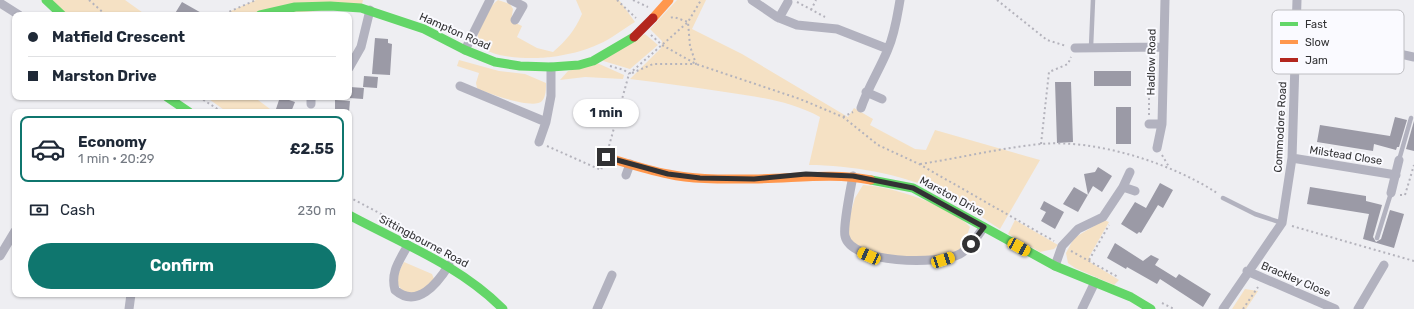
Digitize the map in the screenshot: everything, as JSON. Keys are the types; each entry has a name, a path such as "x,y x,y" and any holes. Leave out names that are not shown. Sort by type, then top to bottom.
{"main road":[{"path":"46,0 51,11"},
{"name":"Hampton Road","path":"270,12 295,4 370,10 424,29 465,50 495,62 520,66 551,67 593,61 634,37 669,0"},
{"path":"174,100 185,109"},
{"name":"Marston Drive","path":"606,157 668,174 700,178 754,179 806,174 853,176 913,188 1055,266 1131,298 1150,309"},
{"name":"Sittingbourne Road","path":"352,217 449,265 480,288 504,309"}],"street":[{"path":"465,50 490,0"},
{"path":"512,0 523,6 515,20"},
{"path":"752,0 779,18 798,25 837,29 888,49"},
{"path":"861,108 866,92 888,49 897,22 900,0"},
{"name":"Hadlow Road","path":"1157,148 1162,124 1165,0"},
{"name":"Commodore Road","path":"1297,0 1297,10"},
{"path":"779,18 790,1"},
{"path":"0,3 14,12"},
{"path":"352,63 361,47 370,10"},
{"path":"1075,48 1163,47"},
{"path":"1404,55 1414,57"},
{"path":"539,142 546,122 551,96 551,67"},
{"name":"Commodore Road","path":"1222,309 1282,223 1292,158 1295,74"},
{"path":"466,86 546,122"},
{"path":"866,92 882,99"},
{"path":"1149,124 1162,124"},
{"name":"Milstead Close","path":"1292,158 1396,175"},
{"name":"Milstead Close","path":"1391,193 1399,160"},
{"path":"626,175 630,164"},
{"path":"1055,266 1062,246 1078,229 1103,217 1123,187 1130,172"},
{"path":"853,176 844,236 850,245 869,256 928,262 943,260 960,254 971,244 984,227"},
{"path":"1123,187 1134,191"},
{"path":"0,256 12,236"},
{"path":"408,245 394,270 393,277 395,290 408,301 414,302 431,293 449,265"},
{"path":"1358,309 1380,279 1384,265"},
{"name":"Brackley Close","path":"1247,272 1335,309"},
{"path":"597,309 612,275"},
{"path":"1082,309 1094,282"},
{"path":"129,309 131,297"}],"lane":[{"path":"1091,47 1092,0"},
{"path":"1399,160 1411,118"},
{"path":"1377,238 1391,193"},
{"path":"1223,198 1255,214 1282,223"}],"path":[{"path":"89,0 103,12"},
{"path":"229,12 256,0"},
{"path":"617,0 636,18"},
{"path":"633,0 648,7 644,10"},
{"path":"606,157 629,74 688,22 701,0"},
{"path":"811,10 816,0"},
{"path":"997,0 1047,40 1075,48 1068,64 1049,72 1041,144"},
{"path":"790,1 830,20 837,29"},
{"path":"664,19 674,17 688,22"},
{"path":"688,22 690,46 696,64"},
{"path":"655,40 696,64 800,99 843,117 878,145 919,164 1122,280"},
{"path":"1149,47 1149,124"},
{"path":"593,61 624,70 629,74"},
{"path":"629,74 653,64 696,64"},
{"path":"204,100 217,109"},
{"path":"539,142 601,170"},
{"path":"919,164 1041,144 1087,147 1116,152 1170,168 1216,192 1223,198"},
{"path":"1157,148 1170,168"},
{"path":"1391,193 1405,195 1414,165"},
{"path":"1089,260 1112,220 1103,217"},
{"path":"1282,223 1414,260"},
{"path":"1242,309 1264,279"},
{"path":"1156,300 1174,309"}],"shaded area":[{"path":"46,0 125,0 142,12 59,12"},
{"path":"256,0 363,0 361,8 303,12 229,12"},
{"path":"498,0 510,4 513,9 511,21 522,26 517,37 537,48 553,52 570,35 582,14 576,0 619,0 635,22 604,42 587,49 543,58 519,58 505,56 493,53 484,48 478,41 479,31 484,18"},
{"path":"677,0 706,0 692,29 742,54 848,117 854,108 873,119 870,125 915,149 926,150 935,130 1040,160 1000,229 948,196 909,180 858,169 825,165 809,165 820,117 786,103 762,98 702,88 630,79 661,48 662,41 650,29"},
{"path":"645,34 658,45 630,69 600,60"},
{"path":"459,60 499,71 525,74 546,83 546,92 544,97 542,101 530,104 493,95 480,90 477,88 476,83 479,73 457,66"},
{"path":"597,63 624,75 623,79 585,77 560,80 568,71"},
{"path":"210,100 258,100 270,109 223,109"},
{"path":"863,185 889,189 920,198 950,212 961,219 970,227 960,254 943,260 869,256 844,236 855,198"},
{"path":"1015,220 1058,245 1054,249 1040,252 1008,234"},
{"path":"1104,220 1109,222 1089,257 1091,259 1090,262 1119,280 1114,285 1075,268 1068,263 1066,253 1074,238"},
{"path":"404,262 432,274 434,279 415,297 403,290 398,284 398,275"},
{"path":"1245,289 1258,291 1246,309 1232,309"}],"building":[{"path":"182,2 200,12 176,12"},
{"path":"375,38 388,39 388,43 392,44 390,75 372,74"},
{"path":"1094,71 1131,71 1131,86 1094,86"},
{"path":"364,76 378,77 377,88 363,87"},
{"path":"1055,82 1071,82 1073,142 1057,143"},
{"path":"352,87 364,88 363,99 352,98"},
{"path":"279,100 289,100 295,102 292,109 276,109"},
{"path":"335,100 350,101 349,109 335,109"},
{"path":"1116,107 1131,107 1131,144 1116,144"},
{"path":"1395,117 1407,120 1399,147 1397,147 1396,150 1374,144 1373,151 1317,142 1320,125 1390,136"},
{"path":"1414,121 1414,151 1406,149"},
{"path":"1098,167 1112,176 1102,192 1093,186 1088,195 1084,174 1095,172"},
{"path":"1160,183 1173,190 1163,208 1158,205 1141,233 1139,232 1137,234 1121,224 1135,202 1146,208"},
{"path":"1074,187 1088,195 1078,212 1063,204"},
{"path":"1310,187 1366,196 1366,201 1382,205 1373,237 1376,242 1381,239 1390,210 1404,214 1394,248 1363,239 1369,214 1307,204"},
{"path":"1044,201 1064,212 1055,229 1041,221 1046,212 1040,209"},
{"path":"1115,243 1143,261 1151,255 1159,259 1155,265 1176,278 1179,274 1211,294 1203,307 1160,279 1157,284 1127,267 1126,269 1107,258"}],"traffic: fast":[{"path":"46,0 59,12"},
{"path":"273,12 295,7 330,6 361,8 424,29 465,50 495,62 520,66 551,67 579,65 593,61 634,37"},
{"path":"171,100 185,109"},
{"path":"871,180 913,188 1055,266 1131,297 1151,309"},
{"path":"352,217 430,256 468,280 503,309"}],"traffic: slow":[{"path":"653,18 669,0"},
{"path":"606,157 678,176 710,179 841,176 871,180"}],"traffic: jam":[{"path":"634,37 653,18"}],"route":[{"path":"606,157 668,174 700,178 754,179 806,174 853,176 913,188 984,227 971,244"}]}
